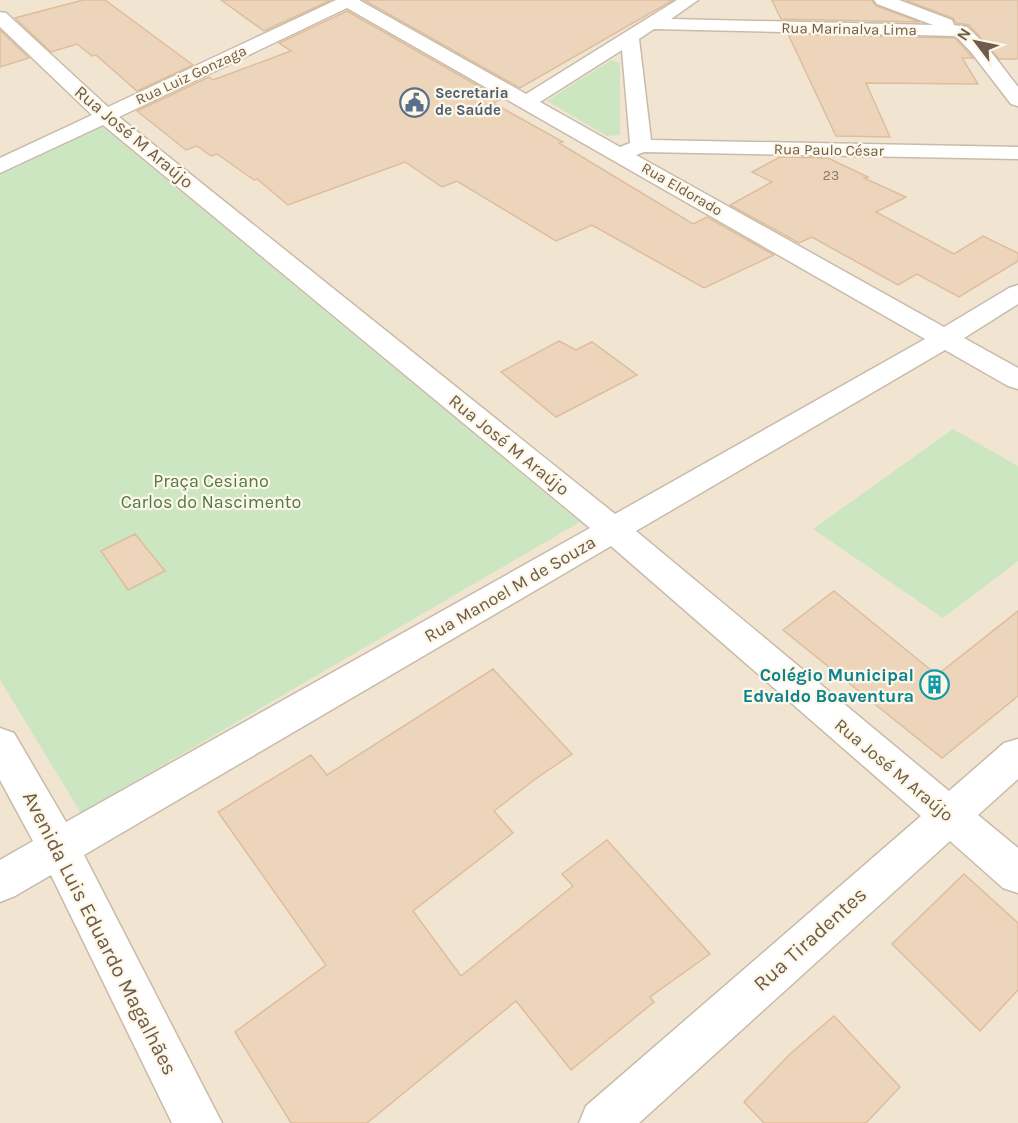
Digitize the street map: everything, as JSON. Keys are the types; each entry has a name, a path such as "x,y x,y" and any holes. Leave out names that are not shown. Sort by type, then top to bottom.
{"street":[{"name":"Rua Eldorado","path":"347,0 525,104 631,150 944,339 1018,380"},
{"name":"Rua Luiz Gonzaga","path":"0,166 347,0"},
{"path":"525,104 689,0"},
{"path":"883,0 919,12 961,32 978,48 1018,100"},
{"name":"Rua José M Araújo","path":"0,17 104,115 613,530 1018,874"},
{"name":"Rua Marinalva Lima","path":"648,24 961,32"},
{"path":"630,37 631,150"},
{"name":"Rua Paulo César","path":"631,150 1018,153"},
{"name":"Rua Manoel M de Souza","path":"0,882 944,339 1018,293"},
{"name":"Avenida Luis Eduardo Magalhães","path":"0,744 59,848 198,1123"},
{"name":"Rua Tiradentes","path":"603,1123 1018,756"}],"shaded area":[{"path":"0,0 1018,0 1018,1123 0,1123"}],"green space":[{"path":"611,60 620,63 620,135 607,136 547,101"},
{"name":"Praça Cesiano Carlos do Nascimento","path":"100,125 580,522 81,813 0,680 0,174"},
{"path":"953,429 1018,466 1018,561 943,618 813,529"}],"building":[{"path":"83,0 105,0 193,65 137,91 96,55 92,56 77,44 51,52 15,18"},
{"path":"221,0 331,0 264,31"},
{"path":"364,0 673,0 520,88"},
{"path":"772,0 872,0 876,6 920,22 781,19"},
{"path":"905,0 1018,0 1018,59 999,59 969,25 956,23 953,18"},
{"path":"347,11 501,99 493,103 563,142 559,143 693,224 707,217 774,255 704,288 592,225 556,241 457,181 442,187 405,162 288,205 257,179 254,180 217,154 211,156 197,146 186,150 137,111 209,77 213,80 291,51 279,43"},
{"path":"0,30 29,58 0,67"},
{"path":"788,34 955,38 973,58 962,58 978,84 866,83 890,137 836,136"},
{"path":"780,157 828,158 906,197 876,212 954,254 983,236 1018,253 1018,261 959,297 917,274 898,285 812,237 799,243 730,205 772,182 752,172"},
{"path":"559,341 576,350 592,342 637,375 556,417 501,372"},
{"path":"135,534 165,571 128,590 101,551"},
{"name":"Colégio Municipal Edvaldo Boaventura","path":"834,591 937,675 1018,611 1018,696 942,758 783,630"},
{"path":"493,669 572,754 494,811 513,833 413,911 461,976 573,886 562,874 607,840 710,954 650,997 654,1002 571,1070 516,1001 367,1123 291,1123 235,1032 326,965 218,812 311,755 327,775"},
{"path":"964,874 1018,923 1018,990 980,1031 892,944"},
{"path":"834,1016 900,1087 866,1123 764,1123 744,1102 790,1054"}],"place":[{"name":"Secretaria de Saúde","path":"414,102"},
{"name":"Colégio Municipal Edvaldo Boaventura","path":"935,685"}]}
